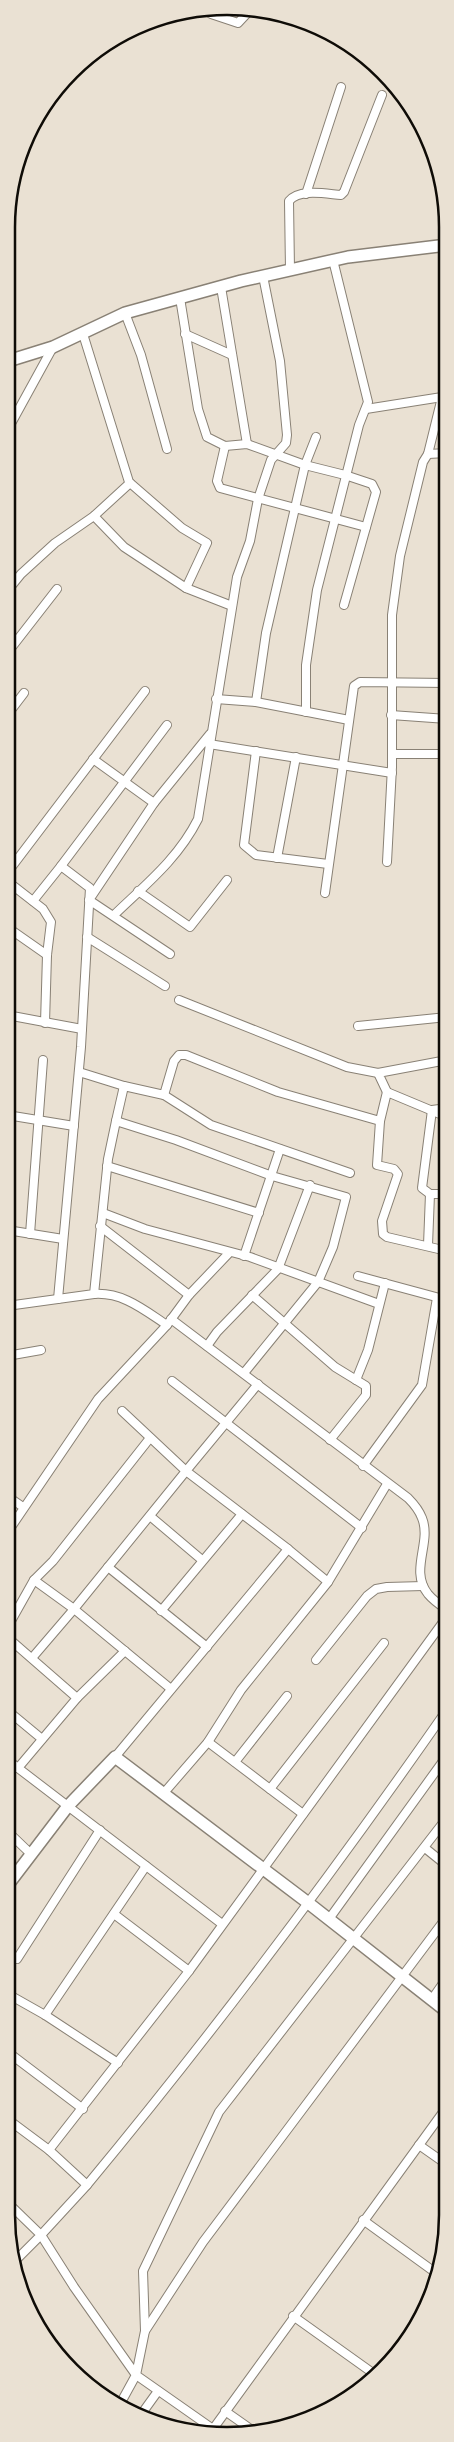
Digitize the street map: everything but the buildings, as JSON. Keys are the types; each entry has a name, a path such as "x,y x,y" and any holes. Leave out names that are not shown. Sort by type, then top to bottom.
{"street":[{"path":"214,15 238,23 245,16"},
{"path":"306,194 341,88"},
{"path":"290,270 288,203 291,198 306,194 341,194 346,190 354,161 382,94"},
{"path":"15,359 53,347 125,313 221,286 333,260 439,246"},
{"path":"306,712 306,665 316,599 359,425 368,402 333,260"},
{"path":"114,915 171,861 188,839 198,819 237,577 250,541 258,499 271,460 286,442 287,435 280,361 263,276"},
{"path":"221,286 247,444"},
{"path":"180,298 202,424 208,437 225,446 247,444 305,465 346,475 372,484 376,490 344,605"},
{"path":"125,313 141,355 167,449"},
{"path":"83,334 130,483 182,528 206,542 206,548 186,588"},
{"path":"185,334 232,355"},
{"path":"15,416 53,347"},
{"path":"366,409 439,397"},
{"path":"387,862 392,773 392,615 400,556 423,462 428,454 439,409"},
{"path":"256,702 266,633 305,465 316,437"},
{"path":"225,446 217,485 220,488 366,527"},
{"path":"428,454 439,453"},
{"path":"15,583 55,543 94,516 130,483"},
{"path":"94,516 124,547 186,588 232,606"},
{"path":"15,643 57,589"},
{"path":"325,893 341,765 354,686 357,683 439,683"},
{"path":"15,864 145,691"},
{"path":"15,705 24,693"},
{"path":"216,699 256,702 349,720"},
{"path":"391,715 439,718"},
{"path":"33,901 167,725"},
{"path":"89,900 154,803 211,732"},
{"path":"210,744 392,773"},
{"path":"256,751 244,841 248,850 256,855 328,864"},
{"path":"392,754 439,754"},
{"path":"277,858 296,757"},
{"path":"92,759 154,803"},
{"path":"58,1299 79,1072 90,888 61,866"},
{"path":"138,891 190,927 228,880"},
{"path":"15,887 43,909 51,922 47,955 45,1023"},
{"path":"89,900 170,954"},
{"path":"15,932 47,955"},
{"path":"87,937 165,986"},
{"path":"179,1000 347,1067 378,1072 439,1061"},
{"path":"15,1017 82,1029"},
{"path":"358,1026 439,1018"},
{"path":"164,1095 174,1061 179,1055 186,1055 278,1092 380,1121"},
{"path":"30,1234 43,1060"},
{"path":"79,1072 124,1086 164,1095 212,1125 350,1173"},
{"path":"378,1072 387,1092 380,1121 377,1165 394,1169 398,1174 382,1221 383,1234 387,1237 439,1249"},
{"path":"94,1294 107,1166 124,1086"},
{"path":"387,1092 439,1113"},
{"path":"432,1110 439,1109"},
{"path":"432,1110 422,1188 430,1194 439,1194"},
{"path":"15,1116 74,1126"},
{"path":"116,1121 176,1140 272,1176 344,1195 346,1200 333,1247 318,1282 244,1373"},
{"path":"244,1256 280,1149"},
{"path":"107,1166 259,1213"},
{"path":"207,1346 217,1332 278,1269 310,1186"},
{"path":"428,1245 430,1194"},
{"path":"103,1213 145,1229 244,1256 379,1304"},
{"path":"100,1226 189,1295"},
{"path":"15,1231 63,1240"},
{"path":"15,1520 98,1399 169,1322 189,1295 229,1253"},
{"path":"358,1276 437,1298 422,1386 362,1466"},
{"path":"356,1380 368,1350 385,1283"},
{"path":"15,1305 105,1293 127,1299 207,1346 362,1466 408,1498 423,1519 424,1530 419,1570 423,1586 429,1596 439,1604"},
{"path":"252,1295 336,1367 366,1386 366,1395 330,1440"},
{"path":"15,1355 41,1350"},
{"path":"172,1381 362,1528"},
{"path":"32,1658 258,1384"},
{"path":"122,1411 186,1471 328,1582"},
{"path":"15,1614 34,1580 53,1561 150,1438"},
{"path":"163,1794 208,1742 241,1690 328,1582 387,1484"},
{"path":"15,1502 23,1507"},
{"path":"161,1611 242,1514"},
{"path":"150,1516 202,1560"},
{"path":"15,1874 68,1806 115,1757 288,1549"},
{"path":"108,1567 207,1647"},
{"path":"34,1580 74,1609 171,1689"},
{"path":"316,1660 367,1596 376,1590 423,1586"},
{"path":"49,2150 83,2109 189,1971 439,1628"},
{"path":"270,1789 384,1643"},
{"path":"15,1644 77,1698"},
{"path":"18,1768 77,1698 125,1651"},
{"path":"235,1762 287,1696"},
{"path":"15,1717 42,1739"},
{"path":"19,2257 87,2185 126,2137 307,1902 439,1721"},
{"path":"208,1742 303,1814"},
{"path":"115,1757 307,1902 439,2005"},
{"path":"15,1766 222,1924"},
{"path":"329,1919 439,1768"},
{"path":"122,2400 136,2375 145,2331 143,2271 219,2112 439,1829"},
{"path":"17,1959 100,1830"},
{"path":"15,1839 31,1854"},
{"path":"425,1848 439,1859"},
{"path":"45,2015 146,1866"},
{"path":"114,1914 189,1971"},
{"path":"145,2331 203,2242 439,1927"},
{"path":"432,1999 439,1989"},
{"path":"15,1998 45,2015 118,2063"},
{"path":"15,2058 83,2109"},
{"path":"214,2427 293,2316 439,2118"},
{"path":"15,2125 49,2150 87,2185"},
{"path":"419,2145 439,2159"},
{"path":"15,2210 41,2235 74,2287 136,2375 203,2426"},
{"path":"363,2220 432,2270"},
{"path":"293,2316 370,2371"},
{"path":"144,2410 158,2391"},
{"path":"225,2411 247,2426"}]}
